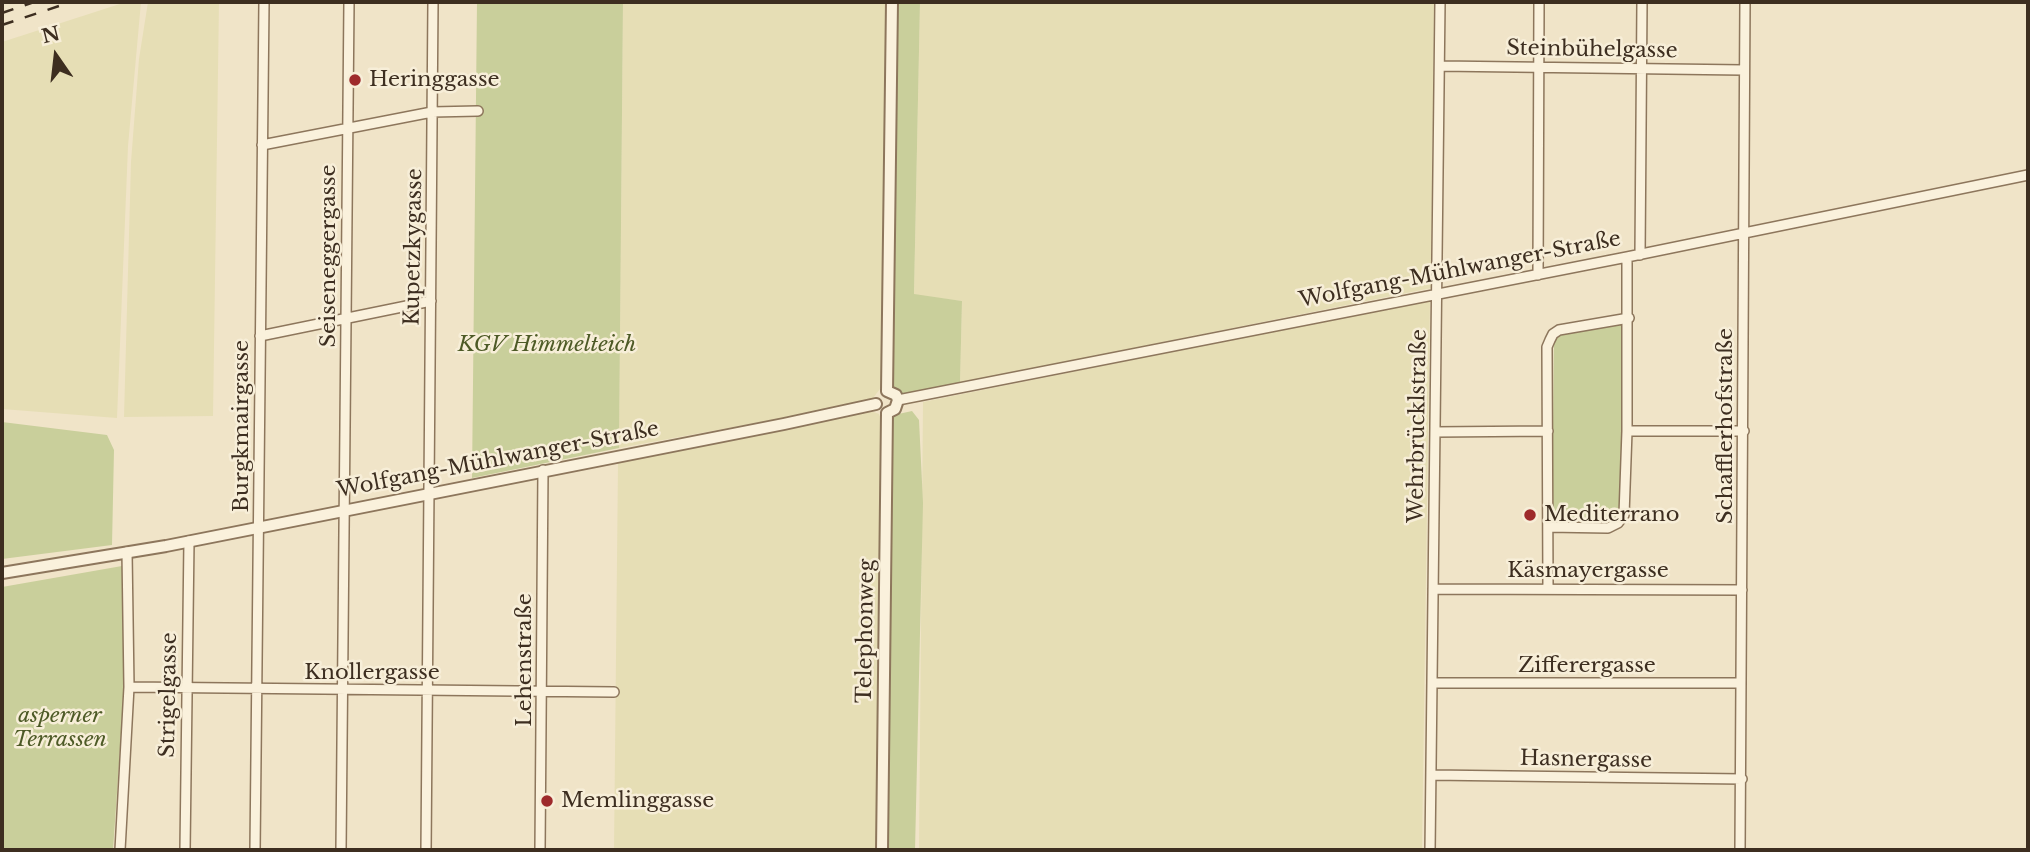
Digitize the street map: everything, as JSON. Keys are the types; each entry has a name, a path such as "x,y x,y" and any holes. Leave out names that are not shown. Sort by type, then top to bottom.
{"street":[{"name":"Burgkmairgasse","path":"255,850 264,2"},
{"name":"Seiseneggergasse","path":"341,850 349,2"},
{"name":"Kupetzkygasse","path":"426,850 433,2"},
{"path":"887,391 892,2"},
{"name":"Wehrbrücklstraße","path":"1430,850 1440,2"},
{"path":"1538,275 1539,2"},
{"path":"1640,255 1642,2"},
{"name":"Schafflerhofstraße","path":"1740,850 1745,2"},
{"name":"Steinbühelgasse","path":"1440,66 1743,69"},
{"path":"262,145 432,112 478,111"},
{"name":"Wolfgang-Mühlwanger-Straße","path":"898,400 1640,255 2028,175"},
{"path":"1548,527 1608,528 1618,523 1625,515 1629,318 1627,257"},
{"path":"260,336 431,302"},
{"path":"1548,588 1548,347 1553,334 1559,330 1629,318"},
{"path":"887,391 892,392 898,400 895,409 887,413 880,411 876,404 877,397 887,391"},
{"name":"Wolfgang-Mühlwanger-Straße","path":"2,573 189,541 876,404"},
{"name":"Telephonweg","path":"882,850 887,413"},
{"path":"1435,432 1548,431"},
{"path":"1628,431 1744,431"},
{"name":"Lehenstraße","path":"540,850 543,470"},
{"name":"Strigelgasse","path":"185,850 189,541"},
{"path":"120,850 129,687 127,552"},
{"name":"Käsmayergasse","path":"1433,589 1742,590"},
{"name":"Zifferergasse","path":"1432,683 1741,683"},
{"name":"Knollergasse","path":"129,687 614,692"},
{"name":"Hasnergasse","path":"1431,775 1741,779"}],"shaded area":[{"path":"126,2 141,2 128,146 117,418 2,409 2,42"},
{"path":"148,2 219,2 213,416 124,417 131,162 139,59"},
{"path":"623,2 888,2 883,385 870,402 619,448"},
{"path":"920,2 1434,2 1431,288 960,383 962,301 914,295"},
{"path":"1430,300 1422,850 919,850 923,402"},
{"path":"868,410 879,414 883,423 879,850 614,850 618,463"}],"green space":[{"name":"KGV Himmelteich","path":"477,2 623,2 619,448 472,478"},
{"path":"896,2 920,2 914,294 962,301 960,383 908,394 901,393 893,386"},
{"path":"1623,323 1620,509 1614,519 1552,517 1554,337 1558,334"},
{"path":"912,411 919,420 923,503 915,850 888,850 891,420 894,415"},
{"path":"2,422 107,435 114,450 112,545 2,559"},
{"name":"asperner Terrassen","path":"122,566 124,691 113,850 2,850 2,587"}],"railway":[{"path":"2,13 34,2"},
{"path":"2,25 71,2"}],"place":[{"name":"Heringgasse","path":"355,80"},
{"name":"Mediterrano","path":"1530,515"},
{"name":"Memlinggasse","path":"547,801"}]}
